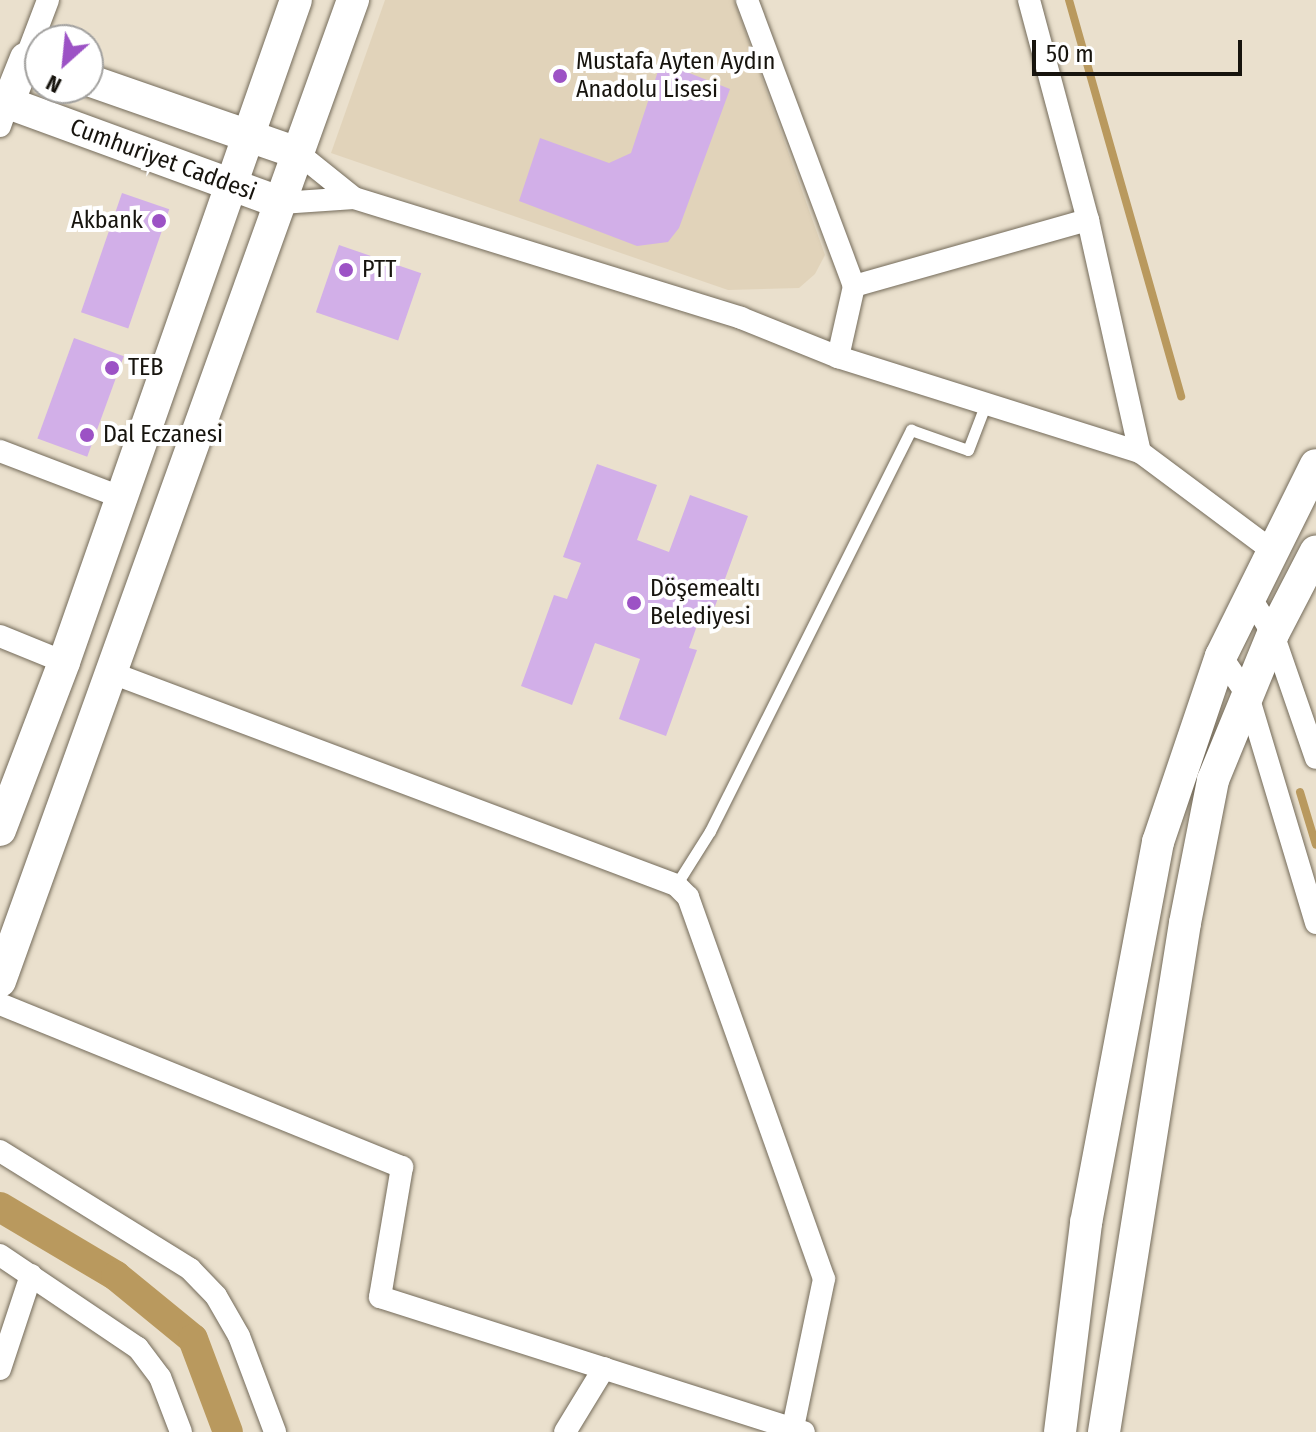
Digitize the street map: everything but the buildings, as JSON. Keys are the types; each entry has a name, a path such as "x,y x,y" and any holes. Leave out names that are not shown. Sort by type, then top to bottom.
{"street":[{"path":"3,110 22,57 48,0"},
{"path":"0,830 123,498 296,0"},
{"path":"0,981 353,0"},
{"path":"747,0 854,286 838,357"},
{"path":"1029,0 1088,220 1140,452"},
{"name":"Cumhuriyet Caddesi","path":"104,86 298,153"},
{"name":"Cumhuriyet Caddesi","path":"3,110 281,203"},
{"path":"298,153 354,198"},
{"path":"281,203 354,198 741,318 838,357 1140,452 1273,551 1311,560 1273,634 1213,780 1191,894 1104,1432"},
{"path":"854,286 1088,220"},
{"path":"0,451 123,498"},
{"path":"1060,1432 1086,1223 1158,842 1221,656 1316,465"},
{"path":"1250,597 1273,634 1316,758"},
{"path":"0,636 64,662"},
{"path":"1221,656 1248,696 1316,923"},
{"path":"0,1004 402,1167 380,1297 798,1430 824,1279 698,913 676,885 112,673"},
{"path":"0,1151 190,1269 216,1296 239,1336 275,1432"},
{"path":"0,1255 138,1348 160,1377 181,1432"},
{"path":"0,1369 31,1275"},
{"path":"565,1432 604,1368"}],"lane":[{"path":"676,885 710,831 911,430 968,450 986,403"}],"shaded area":[{"name":"Mustafa Ayten Aydın Anadolu Lisesi","path":"385,0 734,0 825,255 815,274 799,288 728,290 331,153"}],"waterway":[{"path":"1069,0 1181,397"},
{"path":"1300,792 1316,845"},
{"path":"0,1207 116,1276 193,1339 228,1432"}],"place":[{"name":"Mustafa Ayten Aydın Anadolu Lisesi","path":"560,76"},
{"name":"Akbank","path":"159,221"},
{"name":"PTT","path":"346,270"},
{"name":"TEB","path":"112,368"},
{"name":"Dal Eczanesi","path":"87,435"},
{"name":"Döşemealtı Belediyesi","path":"634,603"}]}
